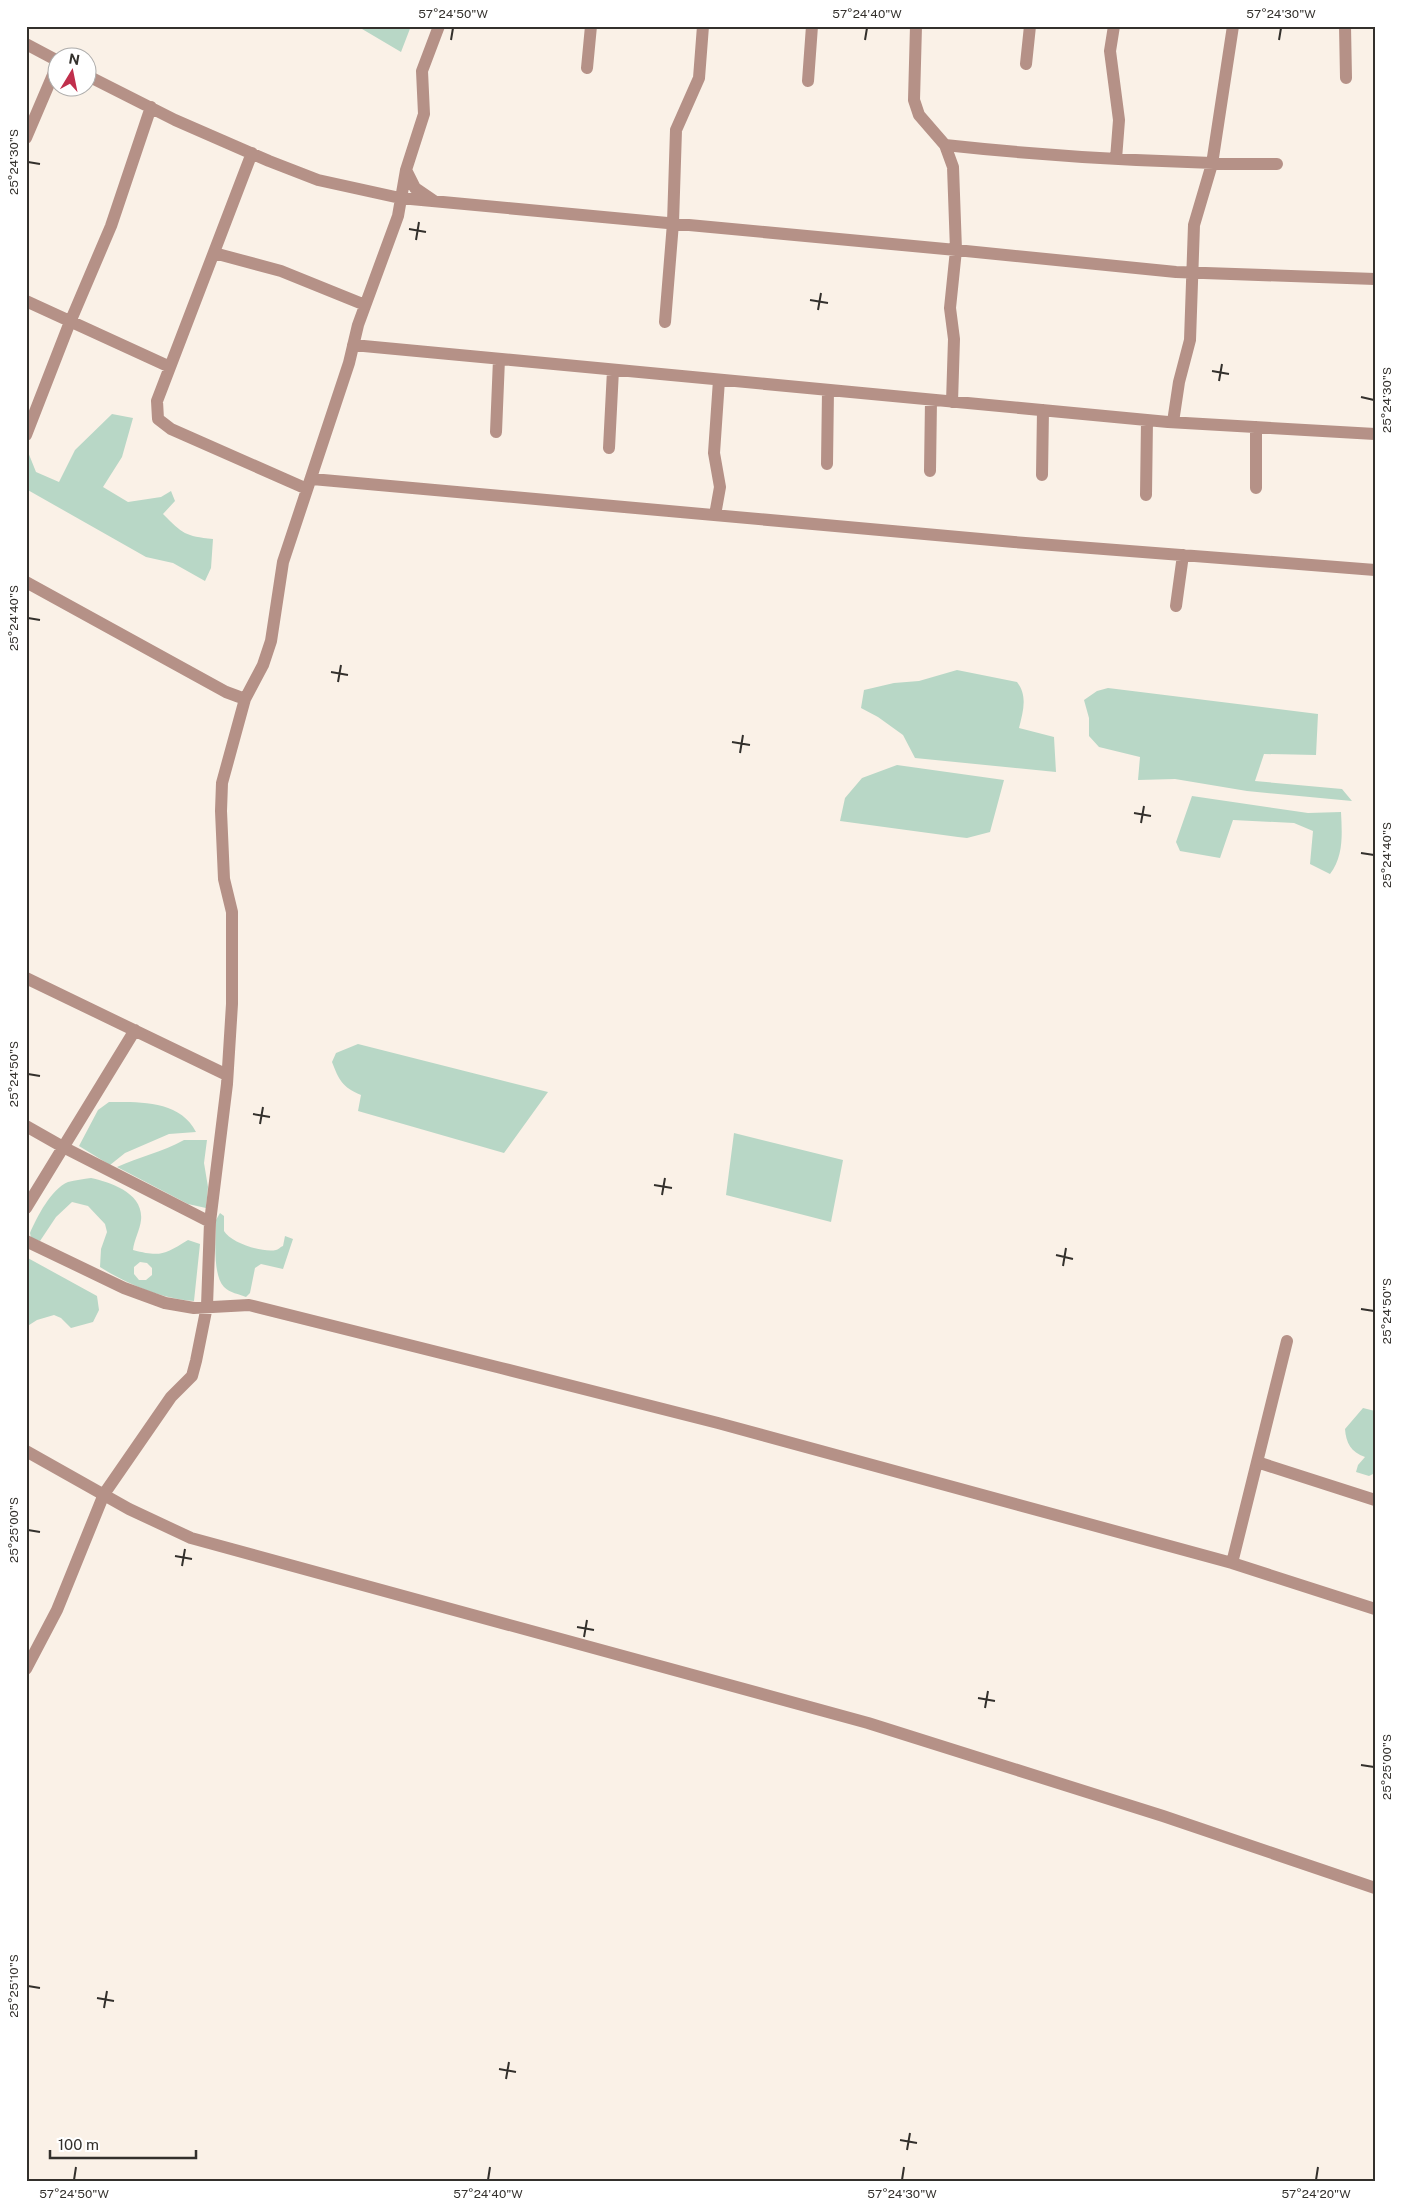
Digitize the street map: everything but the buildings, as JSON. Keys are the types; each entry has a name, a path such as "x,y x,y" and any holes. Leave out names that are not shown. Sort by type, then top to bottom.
{"street":[{"path":"26,1669 57,1610 104,1494 171,1397 192,1376 207,1306 210,1222 228,1075 232,1004 232,912 224,879 222,783 245,699 263,665 271,641 283,562 350,363 353,345 365,305 398,216 406,170 424,114 422,70 440,26"},
{"path":"587,68 591,26"},
{"path":"665,322 673,223 676,130 699,78 702,26"},
{"path":"808,81 812,26"},
{"path":"916,26 914,100 919,115 945,146 953,167 956,250 950,308 954,339 952,402"},
{"path":"1026,64 1030,26"},
{"path":"1114,26 1110,51 1119,120 1116,159"},
{"path":"1173,422 1179,382 1190,340 1194,225 1212,164 1232,26"},
{"path":"1345,26 1346,78"},
{"path":"26,44 48,56"},
{"path":"98,81 151,108 318,180 400,198 1193,273 1375,279"},
{"path":"26,138 48,86"},
{"path":"26,435 70,321 111,226 151,108"},
{"path":"945,146 1040,156 1212,164 1277,164"},
{"path":"252,153 157,401 158,419 170,429 309,484 714,515 1375,570"},
{"path":"406,170 416,188 434,202"},
{"path":"214,253 281,271 365,305"},
{"path":"26,301 170,367"},
{"path":"353,345 1147,420 1375,434"},
{"path":"496,432 499,359"},
{"path":"609,448 613,370"},
{"path":"714,515 720,487 714,453 719,380"},
{"path":"827,464 828,390"},
{"path":"930,471 932,400"},
{"path":"1042,475 1044,410"},
{"path":"1146,495 1147,420"},
{"path":"1256,427 1256,488"},
{"path":"1176,606 1183,555"},
{"path":"26,582 226,692 245,699"},
{"path":"26,978 228,1075"},
{"path":"26,1208 135,1030"},
{"path":"26,1126 63,1147 210,1222"},
{"path":"26,1241 132,1291 165,1303 194,1308 249,1305 268,1309 718,1423 1232,1563 1375,1609"},
{"path":"1232,1563 1287,1341"},
{"path":"26,1451 129,1509 191,1538 868,1723 1163,1816 1375,1888"},
{"path":"1257,1462 1375,1500"}],"green space":[{"path":"357,26 411,26 401,52"},
{"path":"112,414 133,418 122,457 103,487 128,502 161,497 171,491 175,501 163,514 185,533 196,537 213,539 211,568 205,581 173,563 146,557 26,489 26,447 36,472 59,482 75,450"},
{"path":"957,670 1017,682 1024,698 1019,728 1054,737 1056,772 915,758 903,735 878,717 861,708 864,690 894,683 919,681"},
{"path":"1108,688 1318,714 1316,755 1264,754 1255,781 1342,789 1352,801 1247,791 1175,779 1138,780 1140,757 1099,747 1089,736 1089,718 1084,700 1097,691"},
{"path":"897,765 1004,780 990,832 967,838 840,821 845,798 862,778"},
{"path":"1192,796 1308,813 1341,812 1341,844 1335,867 1330,874 1310,864 1313,831 1294,823 1233,820 1220,858 1180,851 1176,842"},
{"path":"358,1044 548,1092 504,1153 358,1111 361,1095 345,1086 332,1062 336,1053"},
{"path":"109,1102 145,1103 169,1108 189,1122 196,1132 169,1134 125,1153 110,1165 79,1146 98,1110"},
{"path":"734,1133 843,1160 831,1222 726,1195"},
{"path":"184,1140 207,1140 204,1163 208,1187 206,1208 188,1204 117,1167 167,1148"},
{"path":"91,1178 107,1182 124,1190 137,1203 141,1220 133,1250 156,1254 167,1252 188,1240 200,1244 194,1301 182,1300 145,1290 100,1267 101,1249 107,1232 105,1224 88,1206 72,1202 56,1217 40,1241 31,1238 30,1233 36,1219 56,1191 68,1182","holes":["140,1262 147,1263 152,1268 152,1275 146,1280 139,1280 134,1274 134,1267"]},
{"path":"220,1213 224,1216 224,1231 233,1239 248,1246 270,1251 283,1246 285,1236 293,1239 283,1269 261,1264 255,1268 250,1293 246,1297 226,1289 220,1281 216,1265 216,1220"},
{"path":"26,1257 97,1296 99,1310 93,1322 71,1328 61,1318 54,1315 37,1320 26,1327"},
{"path":"1363,1408 1375,1411 1375,1473 1369,1476 1356,1472 1358,1465 1365,1457 1350,1446 1345,1429"}]}
